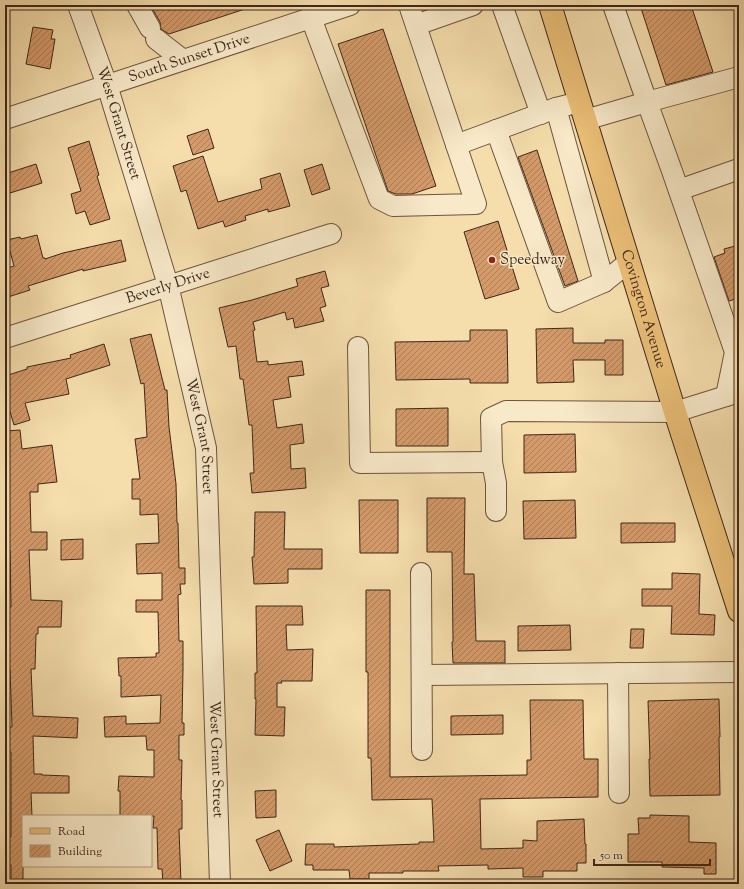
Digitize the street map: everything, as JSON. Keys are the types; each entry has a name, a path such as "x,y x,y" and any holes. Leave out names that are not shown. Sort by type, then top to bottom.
{"main road":[{"name":"Covington Avenue","path":"550,5 739,611"}],"street":[{"name":"West Grant Street","path":"78,5 107,86 168,285 206,448 220,884"},
{"path":"137,5 153,33 184,60"},
{"name":"South Sunset Drive","path":"5,119 184,60 314,13 350,5"},
{"path":"314,13 379,199 393,206 476,204 409,5"},
{"path":"416,25 473,5"},
{"path":"502,5 549,111 604,282"},
{"path":"496,511 496,482 492,462 491,418 506,411 676,412 733,394 737,351 613,5"},
{"path":"456,145 549,111 582,111 647,102 739,77"},
{"path":"496,130 558,302 604,282 629,262"},
{"path":"679,190 739,169"},
{"name":"Beverly Drive","path":"5,338 331,234"},
{"path":"358,347 360,463 492,462"},
{"path":"422,573 422,750"},
{"path":"422,675 739,672"},
{"path":"618,674 619,793"}],"building":[{"path":"150,5 251,5 251,7 169,34 161,29 160,22"},
{"path":"640,5 691,5 713,72 666,85"},
{"path":"33,27 53,30 51,39 55,39 50,69 26,64"},
{"path":"383,29 436,186 412,194 396,194 388,191 338,44"},
{"path":"208,129 214,148 193,155 187,136"},
{"path":"89,141 99,175 97,176 110,219 90,225 85,211 76,214 71,194 81,191 68,148"},
{"name":"Speedway","path":"537,150 578,281 565,286 518,157"},
{"path":"203,156 218,202 262,189 260,179 280,173 290,206 268,212 268,209 245,216 246,220 225,227 223,221 198,229 186,190 181,192 173,166"},
{"path":"36,164 42,183 10,193 5,179 5,174"},
{"path":"322,164 330,189 312,195 304,170"},
{"name":"Speedway","path":"498,221 519,289 485,299 464,232"},
{"path":"37,235 43,258 45,259 63,253 121,240 126,261 83,271 83,269 28,286 30,290 5,298 5,269 14,266 7,240 20,237 21,239"},
{"path":"739,245 739,298 729,301 714,257 725,253 724,249"},
{"path":"325,271 329,286 321,288 326,306 320,308 324,321 295,328 293,318 287,320 285,312 253,322 257,362 268,361 268,365 302,361 304,375 288,377 291,397 273,400 277,428 302,424 304,443 290,445 291,469 305,468 306,488 252,493 250,473 254,473 252,425 249,425 243,379 240,379 236,346 228,347 219,308 298,286 296,279"},
{"path":"573,328 573,343 605,343 605,340 623,340 623,375 605,375 605,360 573,360 574,382 537,383 536,329"},
{"path":"470,330 507,330 508,383 470,383 470,379 396,380 395,342 470,341"},
{"path":"151,334 165,390 167,390 169,427 176,484 179,568 185,568 185,584 180,584 181,594 178,595 179,641 183,641 182,723 184,723 184,735 179,735 179,760 182,760 182,829 179,829 181,884 163,884 162,869 158,869 157,828 153,828 154,816 120,815 120,791 118,791 119,776 154,777 154,750 147,750 146,736 105,737 104,717 126,716 126,724 160,723 161,695 121,697 121,676 119,676 118,658 156,657 156,653 159,653 158,612 136,612 136,600 162,600 162,573 137,574 136,544 159,543 158,514 140,515 140,499 132,499 132,479 140,479 135,439 147,437 144,383 141,384 130,339"},
{"path":"104,344 110,365 66,379 69,394 25,403 30,420 14,425 5,395 5,376 27,369 27,367 71,358 70,355"},
{"path":"448,408 448,446 396,446 396,409"},
{"path":"20,430 22,449 52,445 57,482 38,484 38,492 30,492 31,532 47,532 47,550 29,550 31,600 62,601 61,627 38,627 38,634 36,634 35,669 31,669 33,716 78,718 77,738 33,736 34,774 69,776 69,793 31,793 32,815 22,815 23,884 11,884 11,865 8,865 8,837 11,837 11,752 8,752 7,727 12,727 10,669 7,669 7,607 11,607 10,550 5,550 7,521 9,521 7,461 5,461 5,431"},
{"path":"575,434 576,472 524,473 524,435"},
{"path":"427,498 465,498 464,574 474,574 476,641 505,641 505,663 453,663 452,552 427,552"},
{"path":"359,500 398,500 398,553 360,553"},
{"path":"575,500 576,538 524,539 523,501"},
{"path":"255,512 285,512 284,549 322,549 322,569 288,569 288,583 254,584 252,557 254,557"},
{"path":"621,523 675,523 675,542 621,543"},
{"path":"83,539 83,559 61,560 61,540"},
{"path":"672,573 700,574 699,614 715,615 714,635 671,634 672,606 642,606 642,589 672,589"},
{"path":"366,590 390,590 390,777 527,775 527,760 531,760 530,700 583,700 584,759 598,759 598,797 480,799 481,849 523,848 523,840 537,841 537,821 584,819 586,863 577,863 577,871 543,871 543,877 523,877 523,868 488,869 488,865 438,866 439,871 369,873 369,879 350,879 349,870 313,870 313,865 305,865 306,844 334,844 334,847 419,844 419,842 434,842 432,799 372,800 371,758 368,758"},
{"path":"256,606 302,606 303,625 286,625 287,650 313,649 312,681 281,681 282,683 277,683 277,707 285,707 284,736 255,735 255,673 257,673"},
{"path":"570,625 571,650 518,651 518,626"},
{"path":"631,629 644,629 643,648 630,648"},
{"path":"719,699 720,795 650,796 648,701"},
{"path":"503,715 503,734 451,735 451,716"},
{"path":"276,790 276,817 256,818 255,791"},
{"path":"650,815 689,816 689,842 716,843 716,874 704,874 704,868 662,867 662,862 628,862 628,834 639,834 638,818 650,818"},
{"path":"279,830 292,861 270,871 256,840"}],"place":[{"name":"Speedway","path":"492,260"}]}
